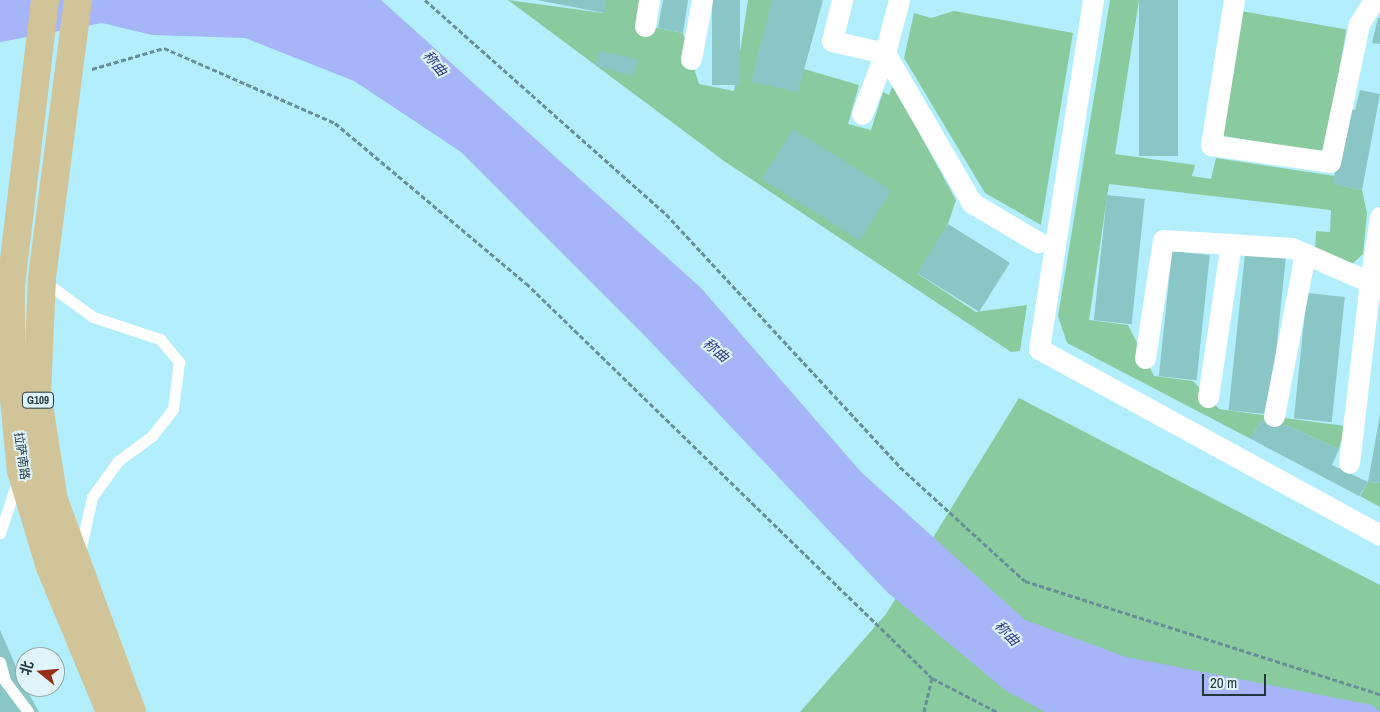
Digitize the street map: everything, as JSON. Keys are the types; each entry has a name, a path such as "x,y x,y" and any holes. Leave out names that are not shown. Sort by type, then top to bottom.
{"main road":[{"name":"拉萨南路","path":"46,0 11,287 11,368 21,470 50,567 110,712"},
{"name":"拉萨南路","path":"78,0 70,75 42,279 37,393 54,500 76,566 132,712"}],"street":[{"path":"644,26 650,0"},
{"path":"691,59 702,0"},
{"path":"842,0 832,41 885,53 972,203 1038,242"},
{"path":"862,114 885,53 900,0"},
{"path":"1093,0 1039,349 1380,535"},
{"path":"1234,0 1211,145 1330,162 1359,24 1374,0"},
{"path":"1349,463 1375,285 1380,217"},
{"path":"1145,358 1163,240 1292,248 1375,285"},
{"path":"1208,396 1231,244"},
{"path":"1274,416 1305,254"}],"lane":[{"path":"42,279 72,305 93,317 160,339 178,362 172,409 152,436 118,461 92,497 76,566"},
{"path":"0,533 21,470"},
{"path":"0,662 5,680 28,712"}],"path":[{"path":"425,0 666,214 900,467 1025,581 1380,694"},
{"path":"70,75 164,48 335,123 526,283 932,678 997,712"},
{"path":"924,712 932,678"}],"green space":[{"path":"508,0 603,13 606,0 641,0 637,24 683,33 699,84 734,91 748,0 772,0 804,69 859,85 848,124 871,130 883,92 889,95 893,85 956,200 948,224 918,274 976,312 1027,305 1020,351 1011,352 724,161"},
{"path":"1110,0 1139,0 1115,154 1195,165 1192,176 1211,179 1216,158 1335,176 1334,184 1362,190 1367,213 1363,254 1351,265 1315,250 1316,231 1330,232 1331,210 1109,184 1089,320 1128,325 1154,376 1193,381 1219,409 1345,426 1339,449 1288,426 1262,421 1249,438 1067,343 1058,316"},
{"path":"954,11 1073,33 1041,225 985,193 904,58 914,13 931,18"},
{"path":"1241,11 1346,30 1324,154 1219,135"},
{"path":"1019,398 1380,585 1380,712 800,712 886,614"},
{"path":"1368,482 1380,483 1380,507 1360,496"}],"water":[{"name":"称曲","path":"0,0 381,0 701,288 861,472 1025,620 1126,657 1372,705 1380,712 1045,712 1005,690 887,592 646,337 461,152 354,81 245,38 152,35 102,23 0,42"}],"building":[{"path":"537,0 606,0 604,13"},
{"path":"663,0 688,0 683,33 658,28"},
{"path":"712,0 740,0 740,85 712,85"},
{"path":"772,0 823,0 798,92 751,82"},
{"path":"1139,0 1178,0 1178,156 1139,156"},
{"path":"1378,18 1380,18 1380,44 1372,43"},
{"path":"599,51 638,59 633,76 596,66"},
{"path":"1360,90 1380,94 1362,190 1333,184 1346,109 1355,110"},
{"path":"793,129 891,190 860,241 762,179"},
{"path":"1107,195 1145,199 1132,324 1094,320"},
{"path":"948,224 1010,263 979,312 917,273"},
{"path":"1172,251 1210,255 1197,380 1159,376"},
{"path":"1245,254 1286,258 1269,414 1229,410"},
{"path":"1307,293 1345,297 1332,422 1294,418"},
{"path":"1380,415 1380,483 1368,482"},
{"path":"1262,421 1288,426 1339,449 1332,465 1368,482 1359,496 1249,438"},
{"path":"0,630 15,664 15,697 31,697 39,712 0,712"}]}
